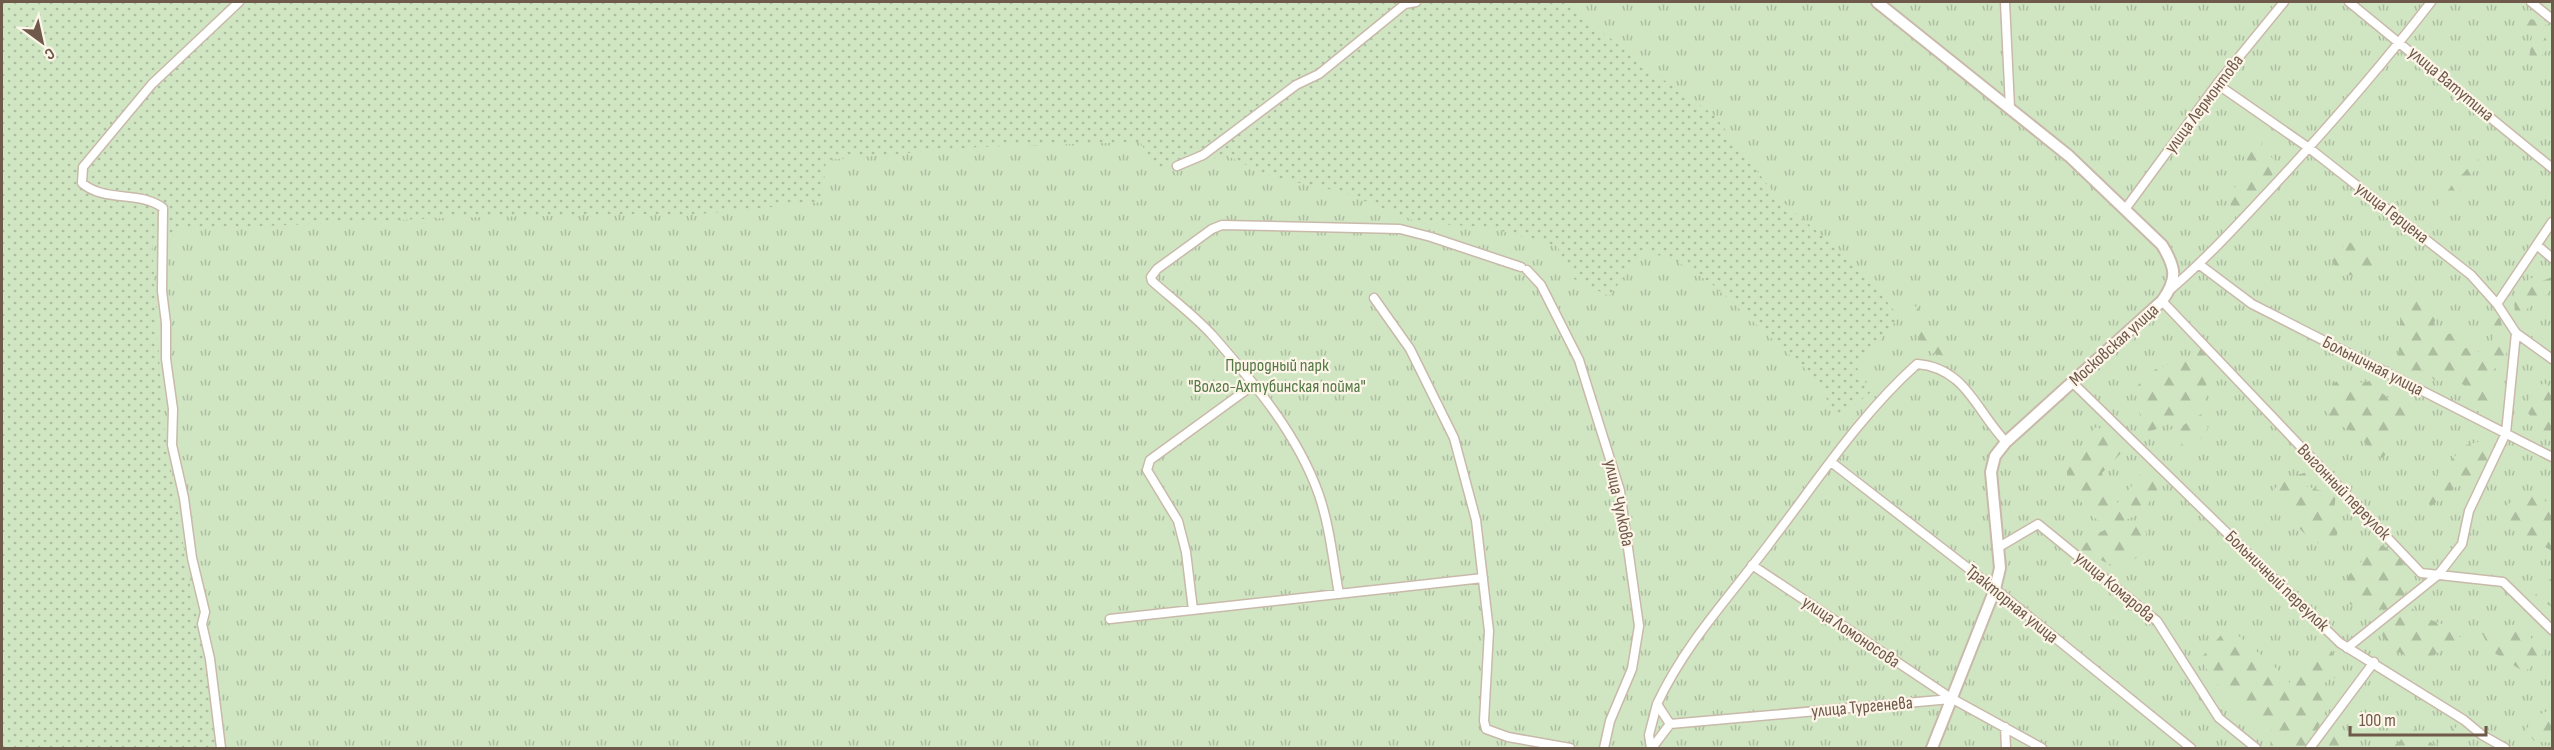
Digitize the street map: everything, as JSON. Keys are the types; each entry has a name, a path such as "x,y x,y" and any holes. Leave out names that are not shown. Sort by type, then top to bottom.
{"street":[{"path":"221,748 210,659 202,624 205,612 192,558 184,498 172,445 173,409 166,359 166,323 162,291 163,208 154,201 92,192 82,183 83,167 152,84 239,2"},
{"path":"1177,166 1203,155 1296,85 1319,74 1404,4 1416,2"},
{"path":"1877,2 2070,156 2126,208 2162,245 2172,260 2174,274 2171,289"},
{"path":"2005,2 2010,108"},
{"name":"улица Лермонтова","path":"2126,208 2217,84 2284,2"},
{"name":"улица Ватутина","path":"2349,2 2553,168"},
{"name":"Московская улица","path":"1932,748 1995,589 2000,568 1991,472 1995,456 2006,442 2162,301 2171,289 2200,265 2309,148 2400,42 2431,2"},
{"path":"2531,2 2553,19"},
{"name":"улица Герцена","path":"2217,84 2309,148 2470,275 2497,304 2516,333 2553,359"},
{"path":"2497,304 2553,222"},
{"name":"улица Чулкова","path":"1253,385 1218,343 1152,281 1151,277 1212,230 1222,225 1400,229 1524,269 1541,285 1579,360 1620,491 1639,626 1632,669 1611,721 1604,748"},
{"path":"2538,246 2553,258"},
{"name":"Больничная улица","path":"2200,265 2252,304 2553,457"},
{"path":"1374,298 1410,349 1454,438 1476,520 1489,631 1484,721 1486,729 1508,737 1569,748"},
{"name":"Выгонный переулок","path":"2162,301 2421,573 2504,582 2553,630"},
{"path":"2347,648 2438,574 2462,544 2469,511 2506,434 2516,333"},
{"path":"1652,748 1649,735 1657,704 1667,682 1692,642 1865,418 1917,364 1931,366 1957,379 2006,442"},
{"name":"Больничный переулок","path":"2073,382 2347,648 2374,662 2505,748"},
{"path":"1193,610 1186,552 1178,521 1147,470 1150,460 1253,385 1302,455 1319,496 1339,594"},
{"name":"Тракторная улица","path":"1831,462 1995,589 2191,748"},
{"name":"улица Комарова","path":"1999,547 2038,524 2157,621 2219,718 2256,748"},
{"name":"улица Ломоносова","path":"1752,565 1951,699"},
{"path":"1110,619 1483,578"},
{"path":"2310,748 2374,662"},
{"path":"1951,699 2042,748"},
{"name":"улица Тургенева","path":"1670,724 1951,699"},
{"path":"1652,748 1670,724 1657,704"},
{"path":"2005,727 2006,748"}],"green space":[{"name":"Природный парк \"Волго-Ахтубинская пойма\"","path":"2,2 2552,2 2552,748 2,748"},
{"path":"2,2 1568,2 1583,17 1661,78 1714,115 1777,197 1863,271 1899,317 1857,368 1871,392 1844,414 1836,415 1814,377 1712,284 1670,257 1642,253 1609,296 1574,279 1557,246 1487,227 1420,223 1342,192 1272,177 1225,155 1173,171 1153,164 1140,142 979,147 826,160 822,202 690,215 445,218 179,230 169,239 152,242 163,420 189,580 214,695 219,748 2,748"},
{"path":"2521,18 2552,22 2538,28 2546,39 2548,48 2541,57 2529,59 2532,35"},
{"path":"2263,126 2266,132 2261,145 2278,165 2269,181 2233,219 2229,196 2250,165 2241,152"},
{"path":"2478,157 2479,164 2446,208 2438,206 2440,199"},
{"path":"2347,241 2371,253 2381,264 2369,279 2339,273 2332,261"},
{"path":"2552,277 2550,290 2527,309 2518,327 2515,319 2514,295 2530,278 2545,280"},
{"path":"2416,295 2436,318 2427,342 2443,335 2473,329 2460,350 2475,345 2479,354 2491,356 2494,322 2500,317 2506,343 2506,361 2493,370 2493,382 2501,404 2479,411 2459,410 2464,385 2453,380 2435,381 2425,370 2405,375 2398,364 2401,304"},
{"path":"1907,299 1923,313 1944,356 1934,353 1921,343 1914,327"},
{"path":"2201,348 2214,367 2207,377 2205,399 2193,419 2201,414 2208,428 2193,450 2183,445 2168,430 2180,428 2189,421 2178,420 2144,434 2138,406 2137,386 2154,370 2189,359"},
{"path":"2344,376 2359,383 2371,381 2384,395 2406,408 2410,418 2391,449 2382,458 2374,453 2358,435 2329,419 2328,404 2333,384"},
{"path":"2544,382 2552,393 2552,435 2546,435 2528,413 2528,400"},
{"path":"2096,427 2117,437 2123,451 2102,473 2107,490 2118,503 2150,463 2162,482 2143,512 2117,524 2133,521 2146,532 2147,550 2121,569 2078,550 2095,535 2110,527 2093,517 2067,483 2067,466"},
{"path":"2482,441 2501,445 2482,476 2457,486 2430,507 2425,487 2466,445"},
{"path":"2307,472 2305,486 2336,495 2334,509 2340,523 2333,549 2314,541 2298,527 2272,493 2281,480"},
{"path":"2530,493 2547,502 2552,500 2552,551 2528,537 2520,538 2499,512 2521,494"},
{"path":"2378,544 2392,550 2405,563 2395,571 2406,591 2401,605 2387,610 2351,605 2342,595 2349,575"},
{"path":"2552,578 2552,607 2535,596 2538,588"},
{"path":"2411,607 2420,616 2442,624 2463,639 2423,661 2412,659 2390,648 2382,635 2385,628"},
{"path":"2521,624 2534,642 2546,647 2540,660 2524,672 2490,650 2482,633 2501,626"},
{"path":"2228,627 2274,666 2290,683 2314,653 2330,643 2333,656 2331,667 2345,675 2340,682 2333,677 2319,687 2328,706 2315,738 2307,746 2270,748 2272,730 2240,708 2214,680 2201,658"},
{"path":"2552,709 2552,743 2534,741 2526,730 2534,717"},
{"path":"2464,720 2455,745 2458,748 2391,748 2415,729 2435,746"},
{"path":"2336,727 2356,735 2350,744 2340,748 2316,748"}]}
